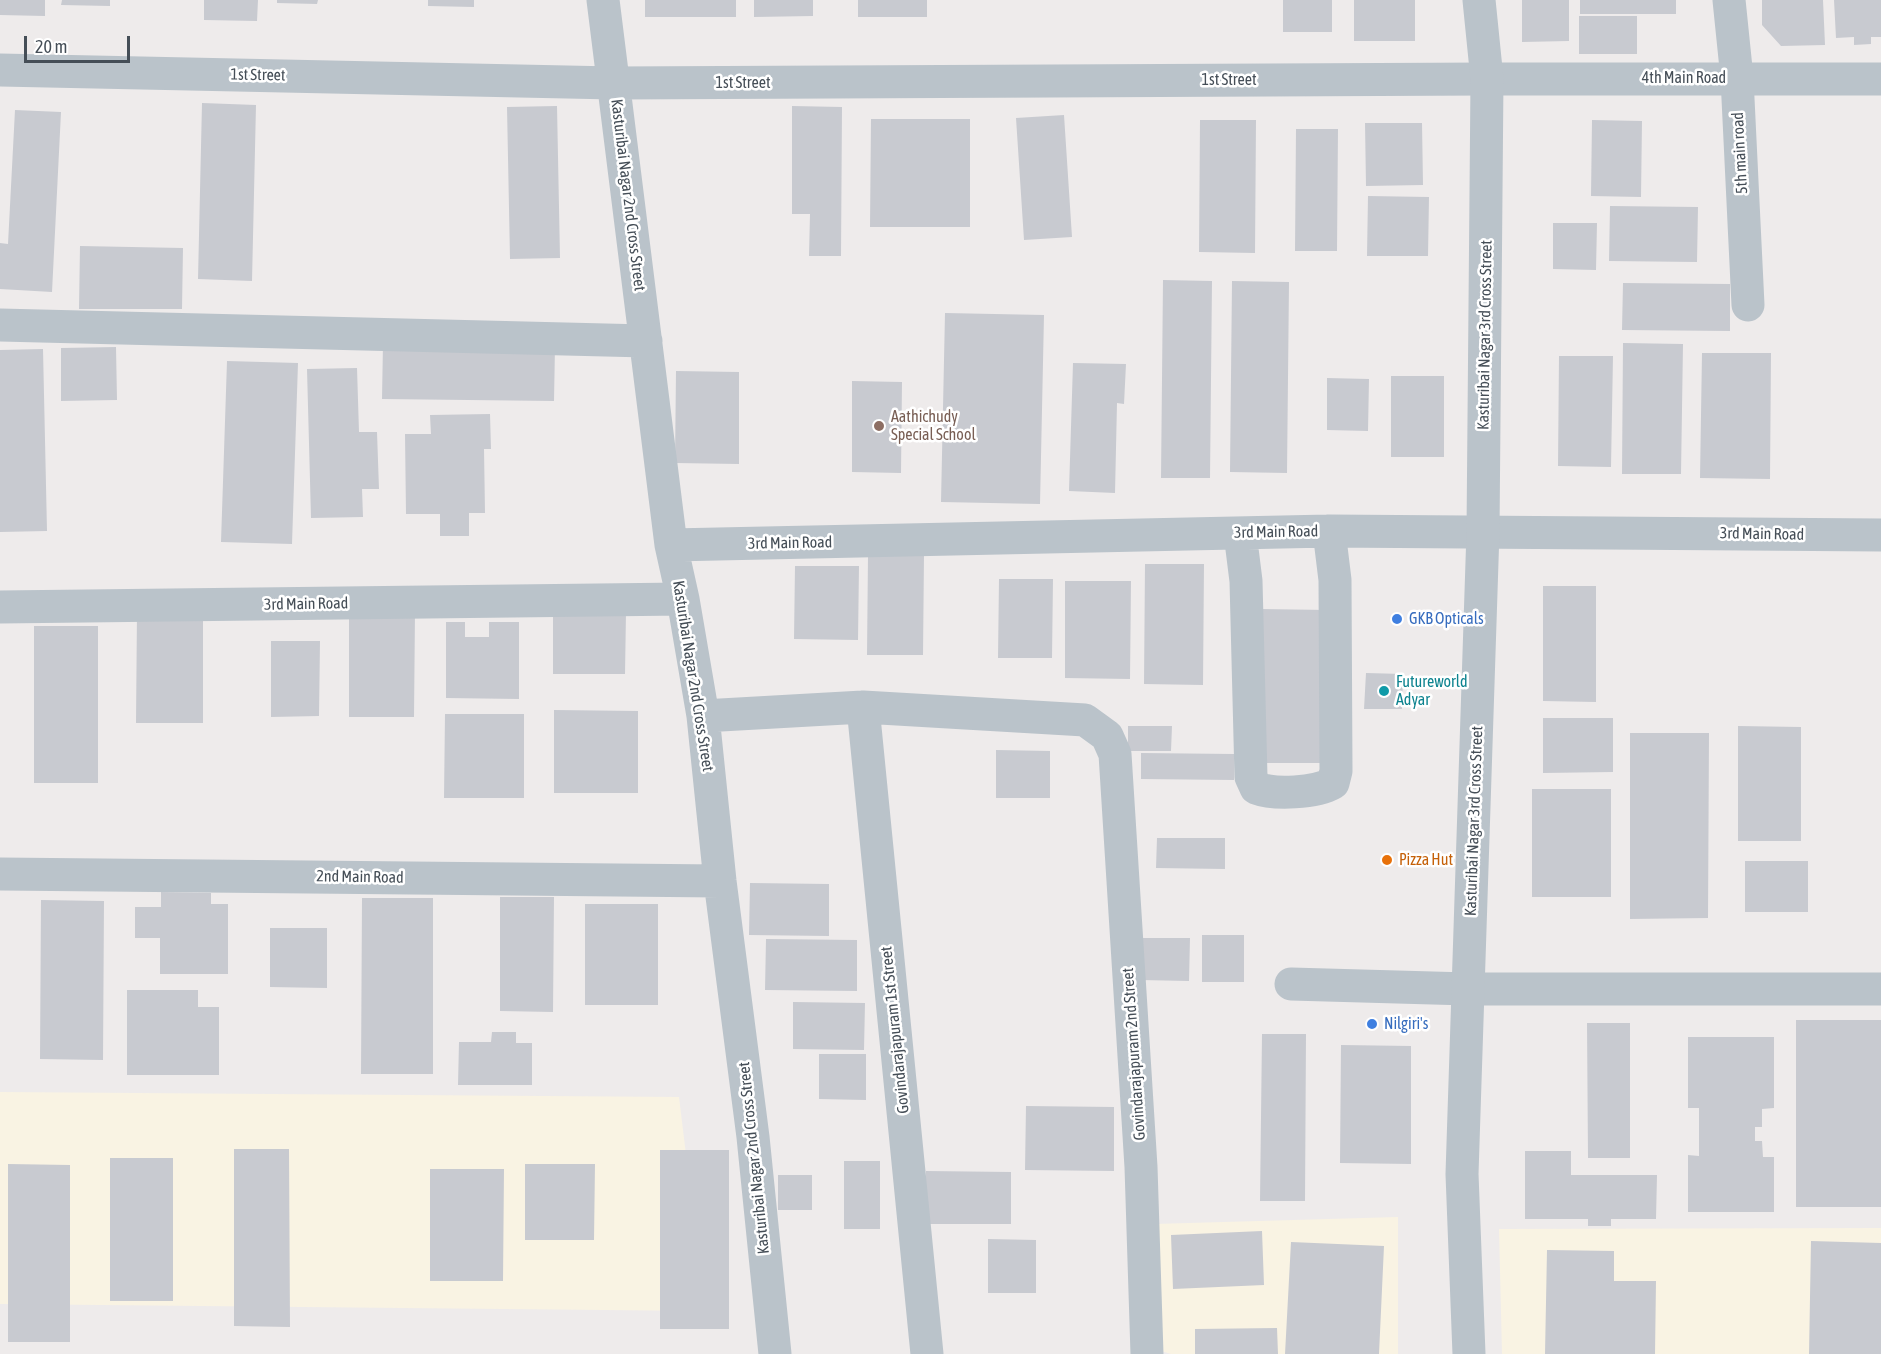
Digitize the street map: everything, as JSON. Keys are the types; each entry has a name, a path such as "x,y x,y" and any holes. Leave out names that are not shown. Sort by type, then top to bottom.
{"street":[{"name":"Kasturibai Nagar 2nd Cross Street","path":"603,0 671,545 683,599 703,716 720,881 753,1137 775,1354"},
{"name":"Kasturibai Nagar 3rd Cross Street","path":"1469,1354 1462,1174 1483,531 1487,79 1479,0"},
{"name":"5th main road","path":"1729,0 1737,78 1748,305"},
{"name":"1st Street","path":"0,70 614,83 1487,79"},
{"name":"4th Main Road","path":"1487,79 1881,79"},
{"path":"0,325 646,341"},
{"name":"3rd Main Road","path":"671,545 1329,531 1881,535"},
{"path":"1240,533 1246,581 1251,777 1256,788 1265,791 1322,789 1333,783 1336,771 1335,580 1329,531"},
{"name":"3rd Main Road","path":"0,607 683,599"},
{"path":"703,716 863,707"},
{"name":"Govindarajapuram 2nd Street","path":"863,707 1085,720 1107,736 1115,754 1141,1167 1147,1354"},
{"name":"Govindarajapuram 1st Street","path":"863,707 927,1354"},
{"name":"2nd Main Road","path":"0,874 720,881"},
{"path":"1291,984 1468,989 1881,989"}],"shaded area":[{"path":"0,1092 679,1097 705,1311 0,1304"},
{"path":"1398,1217 1398,1354 1171,1354 1158,1350 1154,1224"},
{"path":"1881,1228 1881,1354 1502,1354 1499,1229"}],"building":[{"path":"0,0 45,0 45,16 0,15"},
{"path":"62,0 110,0 110,6 61,5"},
{"path":"204,0 258,0 257,21 204,20"},
{"path":"277,0 318,0 317,4 277,3"},
{"path":"428,0 474,0 474,7 428,6"},
{"path":"645,0 736,0 736,17 645,17"},
{"path":"754,0 813,0 813,16 754,17"},
{"path":"858,0 927,0 927,17 858,17"},
{"path":"1283,0 1332,0 1332,32 1283,32"},
{"path":"1354,0 1415,0 1415,41 1354,41"},
{"path":"1522,0 1569,0 1569,41 1522,42"},
{"path":"1580,0 1676,0 1676,14 1580,14"},
{"path":"1762,0 1823,0 1825,45 1781,46 1762,25"},
{"path":"1834,0 1881,0 1881,37 1871,37 1871,44 1854,45 1854,37 1836,38"},
{"path":"1579,16 1637,16 1637,54 1579,54"},
{"path":"202,103 256,105 252,281 198,279"},
{"path":"557,106 560,258 510,259 507,107"},
{"path":"792,106 842,107 841,256 809,256 810,214 792,214"},
{"path":"15,110 61,112 52,292 0,289 0,243 8,244"},
{"path":"1064,115 1072,237 1024,240 1016,118"},
{"path":"871,119 970,119 970,227 870,227"},
{"path":"1200,120 1256,120 1255,253 1199,252"},
{"path":"1592,120 1642,121 1641,197 1591,196"},
{"path":"1365,123 1422,123 1423,185 1366,186"},
{"path":"1296,129 1338,129 1337,251 1295,251"},
{"path":"1368,196 1429,197 1428,256 1367,256"},
{"path":"1610,206 1698,207 1697,262 1609,261"},
{"path":"1553,223 1597,223 1596,270 1553,269"},
{"path":"80,246 183,248 182,309 79,309"},
{"path":"1163,280 1212,281 1210,478 1161,478"},
{"path":"1232,281 1289,282 1287,473 1230,472"},
{"path":"1623,283 1730,284 1730,331 1622,330"},
{"path":"945,313 1044,315 1040,504 941,502"},
{"path":"383,343 555,346 554,401 382,399"},
{"path":"1623,343 1683,344 1681,474 1622,474"},
{"path":"116,347 117,400 61,401 61,348"},
{"path":"43,349 47,531 0,532 0,350"},
{"path":"1702,353 1771,353 1770,479 1700,478"},
{"path":"1559,356 1613,356 1611,467 1558,466"},
{"path":"227,361 298,363 292,544 221,542"},
{"path":"1073,363 1126,364 1124,404 1117,403 1115,493 1069,491"},
{"path":"357,368 359,432 377,432 379,489 362,489 363,517 311,518 307,369"},
{"path":"676,371 739,372 739,464 675,463"},
{"path":"1391,376 1444,376 1444,457 1391,457"},
{"path":"1327,378 1369,379 1368,431 1327,430"},
{"path":"852,381 902,382 901,473 852,472"},
{"path":"490,414 491,449 484,449 485,513 469,513 469,536 440,536 440,514 406,514 405,434 431,434 430,415"},
{"path":"868,555 924,555 923,655 867,655"},
{"path":"1145,564 1204,564 1203,685 1144,684"},
{"path":"795,566 859,566 858,640 794,639"},
{"path":"999,579 1053,579 1052,658 998,658"},
{"path":"1065,581 1131,581 1130,679 1065,678"},
{"path":"1543,586 1596,586 1596,702 1543,701"},
{"path":"1260,609 1328,610 1326,763 1259,763"},
{"path":"137,611 203,611 203,723 136,723"},
{"path":"349,611 415,611 414,717 349,717"},
{"path":"553,612 626,612 625,674 553,674"},
{"path":"446,622 465,622 465,637 489,637 489,622 519,622 519,699 446,698"},
{"path":"34,626 98,626 98,783 34,783"},
{"path":"271,641 320,641 319,716 271,717"},
{"name":"Futureworld Adyar","path":"1366,673 1403,674 1402,709 1364,709"},
{"path":"554,710 638,711 638,793 554,793"},
{"path":"445,714 524,714 524,798 444,798"},
{"path":"1543,718 1613,718 1613,772 1543,773"},
{"path":"1128,726 1172,726 1171,751 1128,751"},
{"path":"1738,726 1801,727 1801,841 1738,841"},
{"path":"1630,733 1709,733 1708,918 1630,919"},
{"path":"996,750 1050,751 1050,798 996,798"},
{"path":"1141,753 1234,754 1234,780 1141,779"},
{"path":"1532,789 1611,789 1611,897 1532,897"},
{"path":"1157,838 1225,838 1225,869 1156,868"},
{"path":"1745,861 1808,861 1808,912 1745,912"},
{"path":"750,883 829,884 829,936 749,935"},
{"path":"161,892 211,893 211,904 228,904 228,974 160,974 160,938 135,938 135,907 161,907"},
{"path":"500,897 554,897 553,1012 500,1011"},
{"path":"362,898 433,898 433,1074 361,1074"},
{"path":"41,900 104,901 103,1060 40,1059"},
{"path":"585,904 658,904 658,1005 585,1005"},
{"path":"270,928 327,928 327,988 270,987"},
{"path":"1202,935 1244,935 1244,982 1202,982"},
{"path":"1140,938 1190,938 1189,981 1140,980"},
{"path":"766,939 857,940 857,991 765,990"},
{"path":"127,990 198,990 198,1007 219,1007 219,1075 127,1075"},
{"path":"793,1002 865,1003 864,1050 793,1049"},
{"path":"1796,1020 1881,1020 1881,1207 1796,1207"},
{"path":"1587,1023 1630,1023 1630,1158 1588,1158"},
{"path":"492,1032 516,1032 516,1043 532,1043 532,1085 458,1085 459,1042 491,1042"},
{"path":"1262,1034 1306,1034 1305,1201 1260,1201"},
{"path":"1688,1037 1774,1037 1774,1108 1762,1109 1762,1127 1755,1127 1755,1141 1762,1141 1763,1157 1774,1157 1774,1212 1688,1212 1688,1155 1699,1156 1699,1108 1688,1108"},
{"path":"1341,1045 1411,1046 1411,1164 1340,1163"},
{"path":"819,1054 866,1054 866,1100 819,1099"},
{"path":"1026,1106 1114,1107 1114,1171 1025,1170"},
{"path":"234,1149 289,1149 290,1327 234,1326"},
{"path":"660,1150 729,1150 729,1329 660,1329"},
{"path":"1525,1151 1571,1151 1571,1175 1657,1175 1656,1219 1611,1219 1611,1226 1588,1226 1588,1219 1525,1219"},
{"path":"110,1158 173,1158 173,1301 110,1301"},
{"path":"844,1161 880,1161 880,1229 844,1229"},
{"path":"8,1164 70,1165 70,1342 8,1342"},
{"path":"525,1164 595,1164 594,1240 525,1240"},
{"path":"430,1169 504,1169 503,1281 430,1281"},
{"path":"926,1171 1011,1172 1011,1224 925,1224"},
{"path":"778,1175 812,1175 812,1210 778,1210"},
{"path":"1262,1231 1264,1285 1173,1289 1171,1235"},
{"path":"988,1239 1036,1240 1036,1293 988,1293"},
{"path":"1811,1241 1881,1243 1881,1354 1809,1354"},
{"path":"1291,1242 1384,1246 1379,1354 1285,1354"},
{"path":"1547,1250 1614,1251 1614,1281 1656,1281 1655,1354 1545,1354"},
{"path":"1277,1328 1278,1354 1195,1354 1195,1329"}],"place":[{"name":"Aathichudy Special School","path":"879,426"},
{"name":"GKB Opticals","path":"1397,619"},
{"name":"Futureworld Adyar","path":"1384,691"},
{"name":"Pizza Hut","path":"1387,860"},
{"name":"Nilgiri's","path":"1372,1024"}]}
